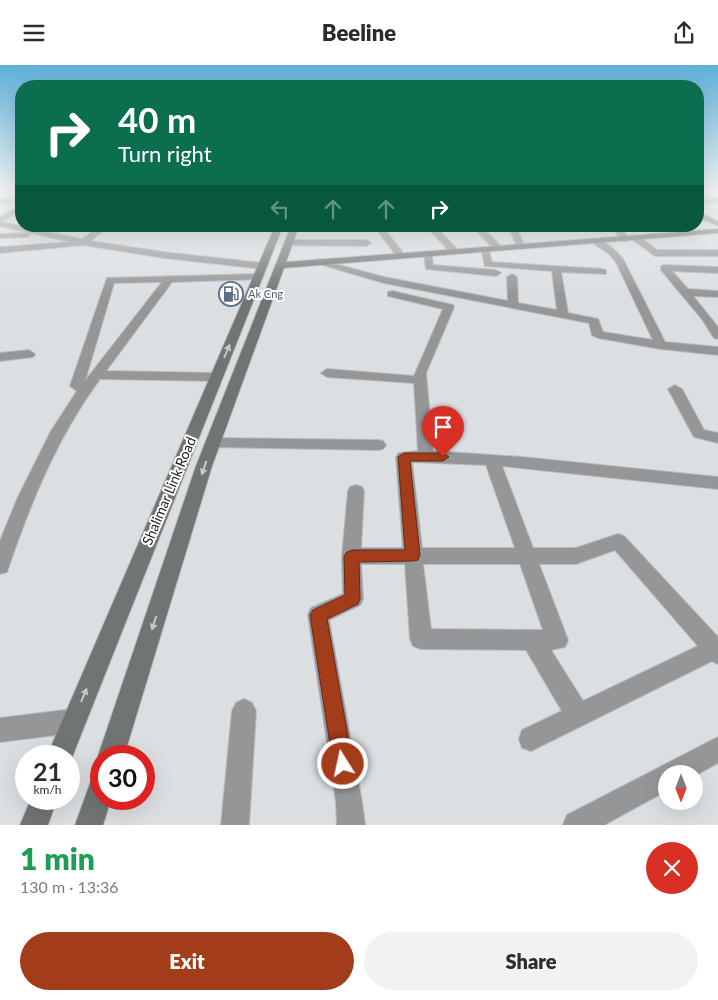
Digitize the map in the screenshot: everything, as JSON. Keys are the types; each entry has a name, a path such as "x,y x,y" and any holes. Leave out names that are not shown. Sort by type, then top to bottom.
{"main road":[{"path":"280,265 718,231"},
{"name":"Shalimar Link Road","path":"64,745 276,232"},
{"name":"Shalimar Link Road","path":"115,745 213,443 293,232"},
{"path":"206,403 228,403"},
{"path":"34,825 40,810"},
{"path":"89,825 94,810"}],"street":[{"path":"40,232 82,242 261,271"},
{"path":"6,252 65,246 82,242 97,232"},
{"path":"383,232 401,256"},
{"path":"436,232 455,252"},
{"path":"482,232 498,249"},
{"path":"515,232 521,247"},
{"path":"620,232 625,239"},
{"path":"0,236 44,233"},
{"path":"636,238 655,253 718,253"},
{"path":"596,241 620,261 661,345"},
{"path":"289,243 367,243"},
{"path":"485,249 488,264 603,272"},
{"path":"428,254 429,267 496,273"},
{"path":"318,263 383,279 594,321 598,335 661,345 718,351"},
{"path":"718,269 664,268 706,317 718,336"},
{"path":"556,269 563,314"},
{"path":"85,390 77,387 110,280 169,279 261,271"},
{"path":"512,277 513,306"},
{"path":"0,566 25,495 68,412 98,375 169,279"},
{"path":"684,292 718,293"},
{"path":"392,294 449,307 420,373 426,456"},
{"path":"706,317 718,318"},
{"path":"0,357 30,355"},
{"path":"327,373 421,380"},
{"path":"98,375 216,377"},
{"path":"675,389 699,434 718,438"},
{"path":"213,443 378,445"},
{"path":"492,460 557,640 421,639 404,457 426,456 492,460 718,483"},
{"path":"351,825 349,802 318,615 353,599 352,556 356,491"},
{"path":"352,556 576,556 618,541 717,649 531,739"},
{"path":"532,640 579,716"},
{"path":"235,825 244,711"},
{"path":"0,730 73,721"},
{"path":"689,765 718,749"},
{"path":"577,825 658,781"}],"place":[{"name":"Ak Cng","path":"231,294"}],"route":[{"path":"343,764 318,615 353,599 352,556 413,555 404,457 443,457"}]}
